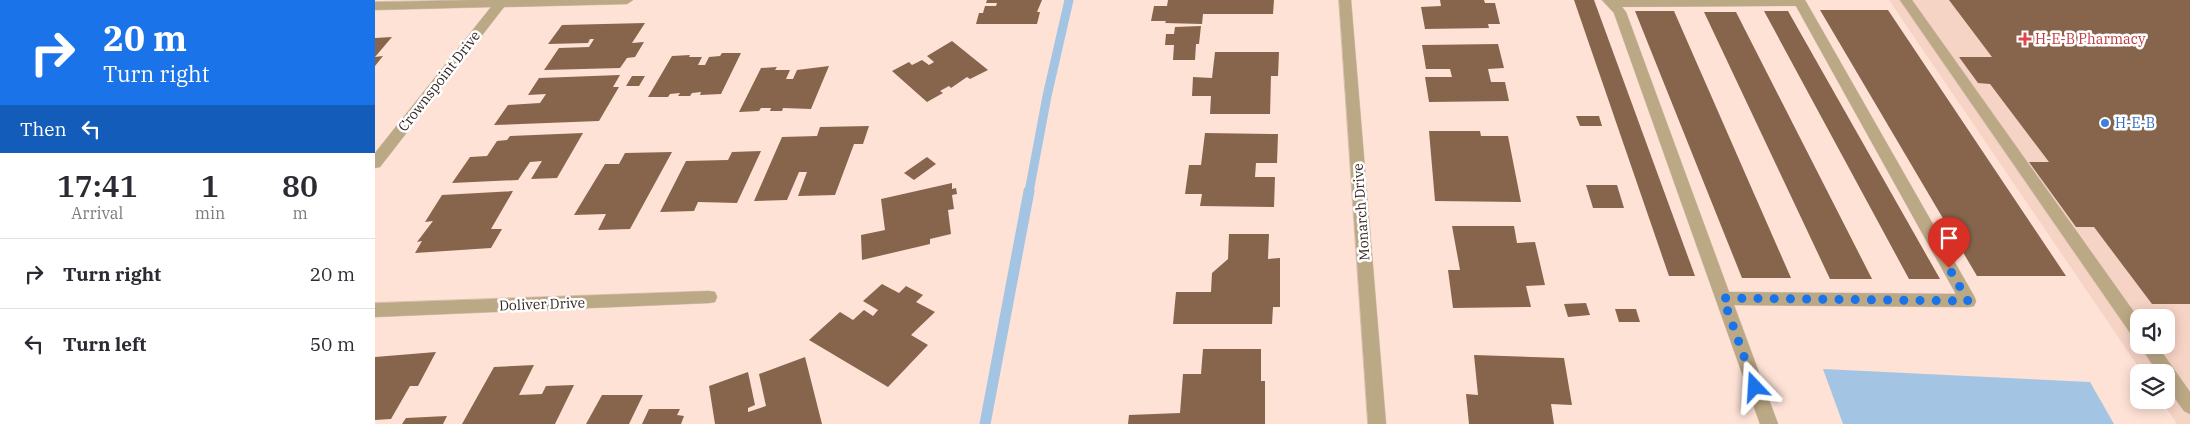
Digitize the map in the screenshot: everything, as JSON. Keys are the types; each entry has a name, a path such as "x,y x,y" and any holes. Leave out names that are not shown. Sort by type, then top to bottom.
{"street":[{"path":"375,6 502,1 627,0"},
{"name":"Monarch Drive","path":"1345,0 1377,424"},
{"path":"1906,0 2130,319"},
{"name":"Crownspoint Drive","path":"375,162 502,1"},
{"path":"1610,2 1620,12 1769,424"},
{"path":"1610,2 1800,2 1968,301 1723,298"},
{"name":"Doliver Drive","path":"375,310 709,297"},
{"path":"2154,354 2190,406"}],"shaded area":[{"name":"H-E-B","path":"1889,0 2190,0 2190,424 2177,424 2167,409 2175,409 2175,364 2137,364"}],"water":[{"path":"1823,369 2090,382 2114,424 1843,424"}],"building":[{"path":"987,0 1042,0 1037,12 1040,12 1037,24 976,24 979,13 983,13 985,6 996,6 997,3 986,3"},
{"path":"1168,0 1274,0 1273,14 1203,14 1202,24 1151,21 1154,6 1167,6"},
{"path":"1440,0 1484,0 1485,3 1495,3 1500,24 1488,24 1489,28 1425,29 1421,7 1441,6"},
{"path":"1574,0 1594,0 1695,276 1669,276"},
{"name":"H-E-B","path":"1949,0 2190,0 2190,304 2152,304 2094,227 2076,227 2029,162 2049,162 1990,84 1978,83 1959,57 1992,57"},
{"path":"1820,10 1888,10 2066,276 1977,276"},
{"path":"1635,11 1674,11 1791,278 1742,278"},
{"path":"1764,11 1788,11 1940,279 1909,279"},
{"path":"1704,12 1736,12 1872,279 1830,279"},
{"path":"645,23 632,43 644,42 635,57 627,58 620,68 544,70 559,48 589,47 594,39 590,39 588,43 548,44 562,25"},
{"path":"1201,26 1199,44 1196,44 1195,60 1173,60 1174,45 1165,45 1166,34 1174,34 1175,27"},
{"path":"392,37 375,57 375,38"},
{"path":"952,41 988,70 970,79 967,77 951,88 949,86 940,91 943,93 927,102 892,71 909,62 912,65 922,60 929,65 934,62 927,56"},
{"path":"1498,44 1504,68 1488,69 1491,82 1505,82 1509,101 1429,102 1425,77 1452,77 1450,69 1426,69 1422,45"},
{"path":"1215,52 1279,52 1278,76 1271,76 1270,114 1210,114 1211,96 1192,96 1193,77 1212,78"},
{"path":"722,53 741,53 721,94 700,95 701,92 692,93 690,96 678,96 680,93 670,94 668,97 648,97 672,56 690,55 689,57 702,57 698,65 705,65 709,57 720,56"},
{"path":"383,56 375,66 375,57"},
{"path":"829,66 811,109 783,108 782,111 770,111 771,108 761,108 759,111 739,112 761,68 777,67 775,70 790,70 786,79 793,79 797,70"},
{"path":"620,75 613,87 619,87 599,121 494,125 508,105 540,103 546,94 528,95 539,78"},
{"path":"632,76 645,76 639,86 626,86"},
{"path":"1576,116 1599,116 1602,126 1580,126"},
{"path":"869,126 863,144 854,144 835,195 798,196 807,172 799,172 787,200 754,201 782,137 817,136 820,127"},
{"path":"1429,131 1480,131 1481,136 1508,136 1521,202 1435,201"},
{"path":"583,133 557,178 531,179 542,161 530,162 518,180 452,183 470,157 487,156 497,141 507,140 510,136"},
{"path":"1205,133 1278,134 1277,163 1256,163 1255,177 1275,177 1274,207 1200,206 1202,194 1185,194 1189,165 1201,165"},
{"path":"761,151 737,203 698,202 694,211 660,212 686,161 728,160 732,152"},
{"path":"672,152 630,229 598,230 606,214 574,215 605,164 619,164 625,153"},
{"path":"927,157 936,164 914,180 904,173"},
{"path":"952,183 952,189 956,188 957,194 952,195 954,209 948,210 951,234 930,239 930,244 862,260 861,235 885,230 881,199"},
{"path":"1586,185 1617,185 1624,208 1593,208"},
{"path":"513,191 491,229 502,229 491,248 415,253 422,241 417,242 433,221 425,222 442,195"},
{"path":"1452,226 1514,226 1517,243 1535,242 1545,285 1526,286 1531,307 1453,308 1448,270 1460,270"},
{"path":"1229,234 1269,234 1268,259 1280,258 1280,307 1273,307 1272,324 1173,324 1176,292 1211,292 1212,273 1228,259"},
{"path":"882,284 899,293 906,286 923,295 916,302 935,312 911,335 928,345 888,387 809,340 840,312 853,320 864,310 873,316 878,310 863,301"},
{"path":"1586,303 1590,315 1568,317 1564,304"},
{"path":"1615,309 1636,309 1640,322 1619,322"},
{"path":"1203,349 1261,349 1261,381 1265,381 1265,424 1128,424 1129,415 1180,413 1183,374 1201,374"},
{"path":"436,352 418,386 410,386 391,419 375,420 375,357"},
{"path":"1474,355 1564,358 1572,405 1551,404 1554,424 1469,424 1466,394 1478,395"},
{"path":"805,357 822,424 715,424 709,386 748,372 755,405 748,408 748,412 766,406 759,374"},
{"path":"534,365 519,395 542,394 546,386 574,385 555,424 462,424 494,367"},
{"path":"602,395 643,395 629,424 586,424"},
{"path":"649,409 680,409 677,415 684,416 681,424 642,424"},
{"path":"447,416 443,424 402,424 406,418"}],"waterway":[{"path":"1029,192 1047,96 1069,0"},
{"path":"985,424 1029,191"}],"place":[{"name":"H-E-B Pharmacy","path":"2025,39"},
{"name":"H-E-B","path":"2105,123"}],"route":[{"path":"1755,387 1723,298 1968,301 1949,268"}]}
